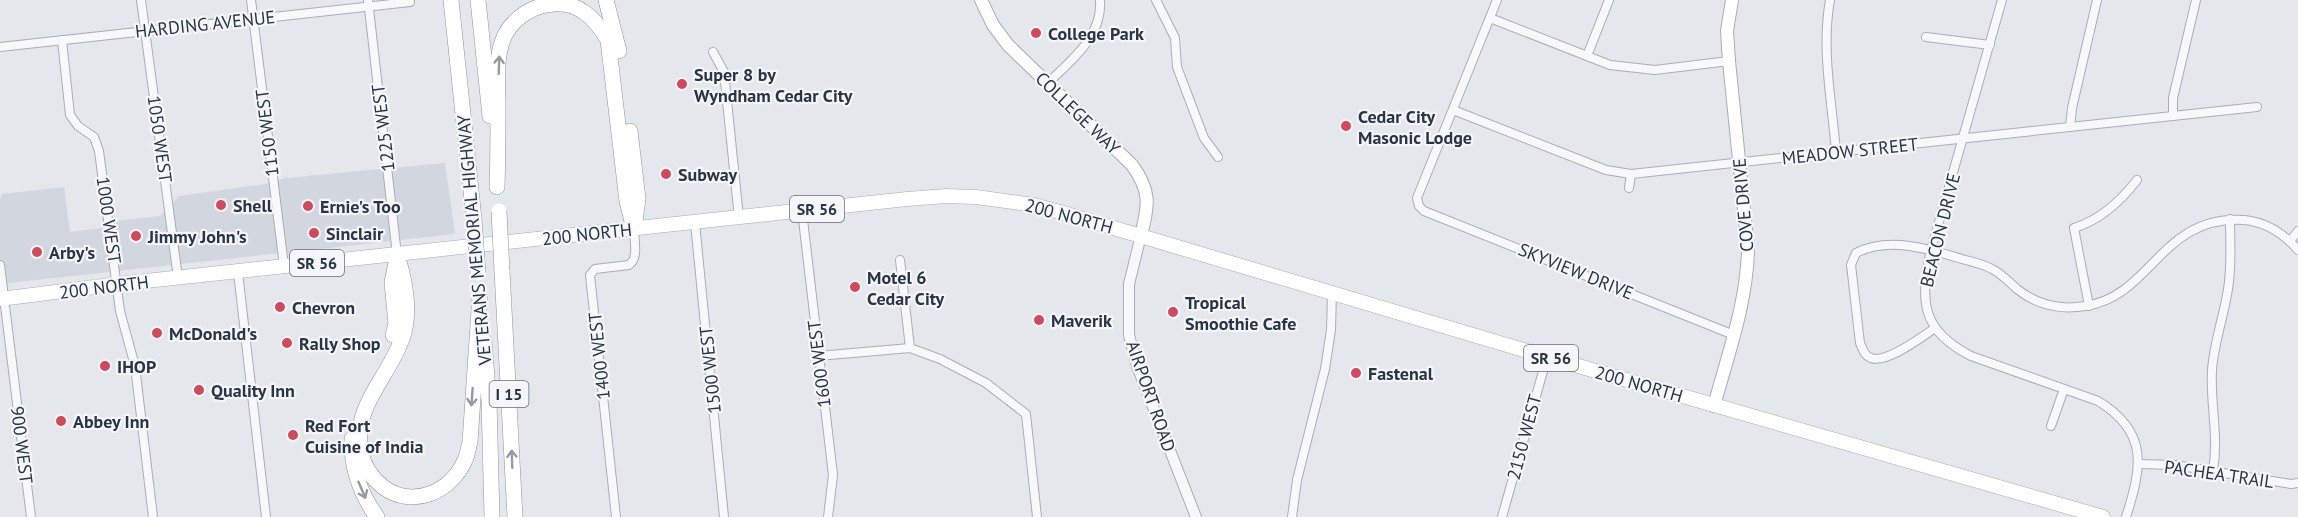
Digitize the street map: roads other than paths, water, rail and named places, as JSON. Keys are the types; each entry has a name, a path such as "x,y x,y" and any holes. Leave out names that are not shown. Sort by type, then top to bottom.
{"highway":[{"name":"VETERANS MEMORIAL HIGHWAY","path":"451,0 474,219 489,400 492,517"},
{"name":"VETERANS MEMORIAL HIGHWAY","path":"478,0 499,211 514,517"},
{"path":"606,0 621,56 638,199 634,230"},
{"path":"497,187 499,71 502,41 512,25 530,11 542,6 570,5 596,21 608,40 627,201 634,230"},
{"path":"397,255 403,276 406,323 398,347 368,401 360,427 361,453 365,464 371,475 390,492 424,497 437,491 454,476 466,459 470,442 480,296"},
{"path":"377,517 361,491 352,464 352,423 360,398 394,334 396,324 392,282 397,255"}],"main road":[{"name":"COLLEGE WAY","path":"981,0 993,25 1008,45 1141,176 1148,201 1141,235"},
{"name":"COVE DRIVE","path":"1714,406 1748,277 1748,249 1728,61 1727,30 1732,0"},
{"name":"200 NORTH","path":"2,299 118,284 907,199 973,197 1034,205 1141,235 1714,406 2103,517"}],"street":[{"name":"1050 WEST","path":"141,0 178,278"},
{"name":"1150 WEST","path":"250,0 284,267"},
{"path":"1047,84 1081,50 1094,33 1100,0"},
{"path":"1156,0 1175,38 1177,66 1204,138 1218,157"},
{"path":"1453,110 1497,0"},
{"path":"1587,56 1609,0"},
{"path":"1830,0 1826,43 1836,152"},
{"name":"BEACON DRIVE","path":"2002,0 1931,250 1925,279 1924,296 1927,313 1943,339 1956,349 2098,401 2116,411 2127,424 2135,442 2139,464 2137,484 2126,517"},
{"path":"2070,127 2072,108 2097,0"},
{"path":"2173,116 2173,98 2196,0"},
{"name":"HARDING AVENUE","path":"0,47 253,19 368,3 410,2"},
{"name":"1225 WEST","path":"368,3 397,255"},
{"path":"1490,18 1610,65 1644,70 1728,61"},
{"path":"1926,37 1990,45"},
{"name":"1000 WEST","path":"62,40 70,114 78,126 94,137 99,152 120,310 135,366 153,517"},
{"path":"713,52 724,72 739,218"},
{"name":"MEADOW STREET","path":"1453,110 1606,170 1631,174 2257,107"},
{"name":"SKYVIEW DRIVE","path":"1453,110 1418,198 1419,206 1424,211 1734,335"},
{"path":"1629,188 1631,174"},
{"path":"2089,306 2074,228 2090,223 2111,208 2137,180"},
{"name":"1600 WEST","path":"802,211 833,475 828,517"},
{"path":"1935,328 1883,358 1872,359 1864,353 1860,343 1851,265 1856,253 1866,248 1903,244 1931,250 1990,267 2032,299 2049,305 2070,308 2089,306 2119,293 2134,282 2175,241 2190,230 2207,223 2230,219 2252,221 2274,229 2298,250"},
{"path":"2213,471 2217,448 2212,373 2214,348 2228,289 2231,260 2230,219"},
{"name":"1500 WEST","path":"695,223 724,517"},
{"name":"1400 WEST","path":"616,517 590,275 596,269 629,266 633,262 635,257 634,230"},
{"path":"2290,241 2298,231"},
{"name":"AIRPORT ROAD","path":"1141,235 1130,284 1129,335 1137,366 1196,517"},
{"path":"900,260 910,348"},
{"name":"900 WEST","path":"0,265 2,299 31,517"},
{"path":"238,272 266,517"},
{"path":"1292,517 1297,480 1325,369 1331,330 1332,292"},
{"path":"818,356 910,348 940,359 986,383 1026,414 1037,517"},
{"name":"2150 WEST","path":"1502,517 1547,357"},
{"path":"2051,426 2064,389"},
{"name":"PACHEA TRAIL","path":"2139,464 2175,465 2291,484 2298,483"}],"place":[{"name":"College Park","path":"1036,33"},
{"name":"Super 8 by Wyndham Cedar City","path":"682,84"},
{"name":"Cedar City Masonic Lodge","path":"1346,126"},
{"name":"Subway","path":"666,174"},
{"name":"Shell","path":"221,205"},
{"name":"Ernie's Too","path":"308,206"},
{"name":"Sinclair","path":"314,233"},
{"name":"Jimmy John's","path":"136,236"},
{"name":"Arby's","path":"37,252"},
{"name":"Motel 6 Cedar City","path":"855,287"},
{"name":"Chevron","path":"280,307"},
{"name":"Tropical Smoothie Cafe","path":"1173,312"},
{"name":"Maverik","path":"1039,320"},
{"name":"McDonald's","path":"157,333"},
{"name":"Rally Shop","path":"287,343"},
{"name":"IHOP","path":"105,366"},
{"name":"Fastenal","path":"1356,373"},
{"name":"Quality Inn","path":"199,390"},
{"name":"Abbey Inn","path":"61,421"},
{"name":"Red Fort Cuisine of India","path":"293,435"}]}
